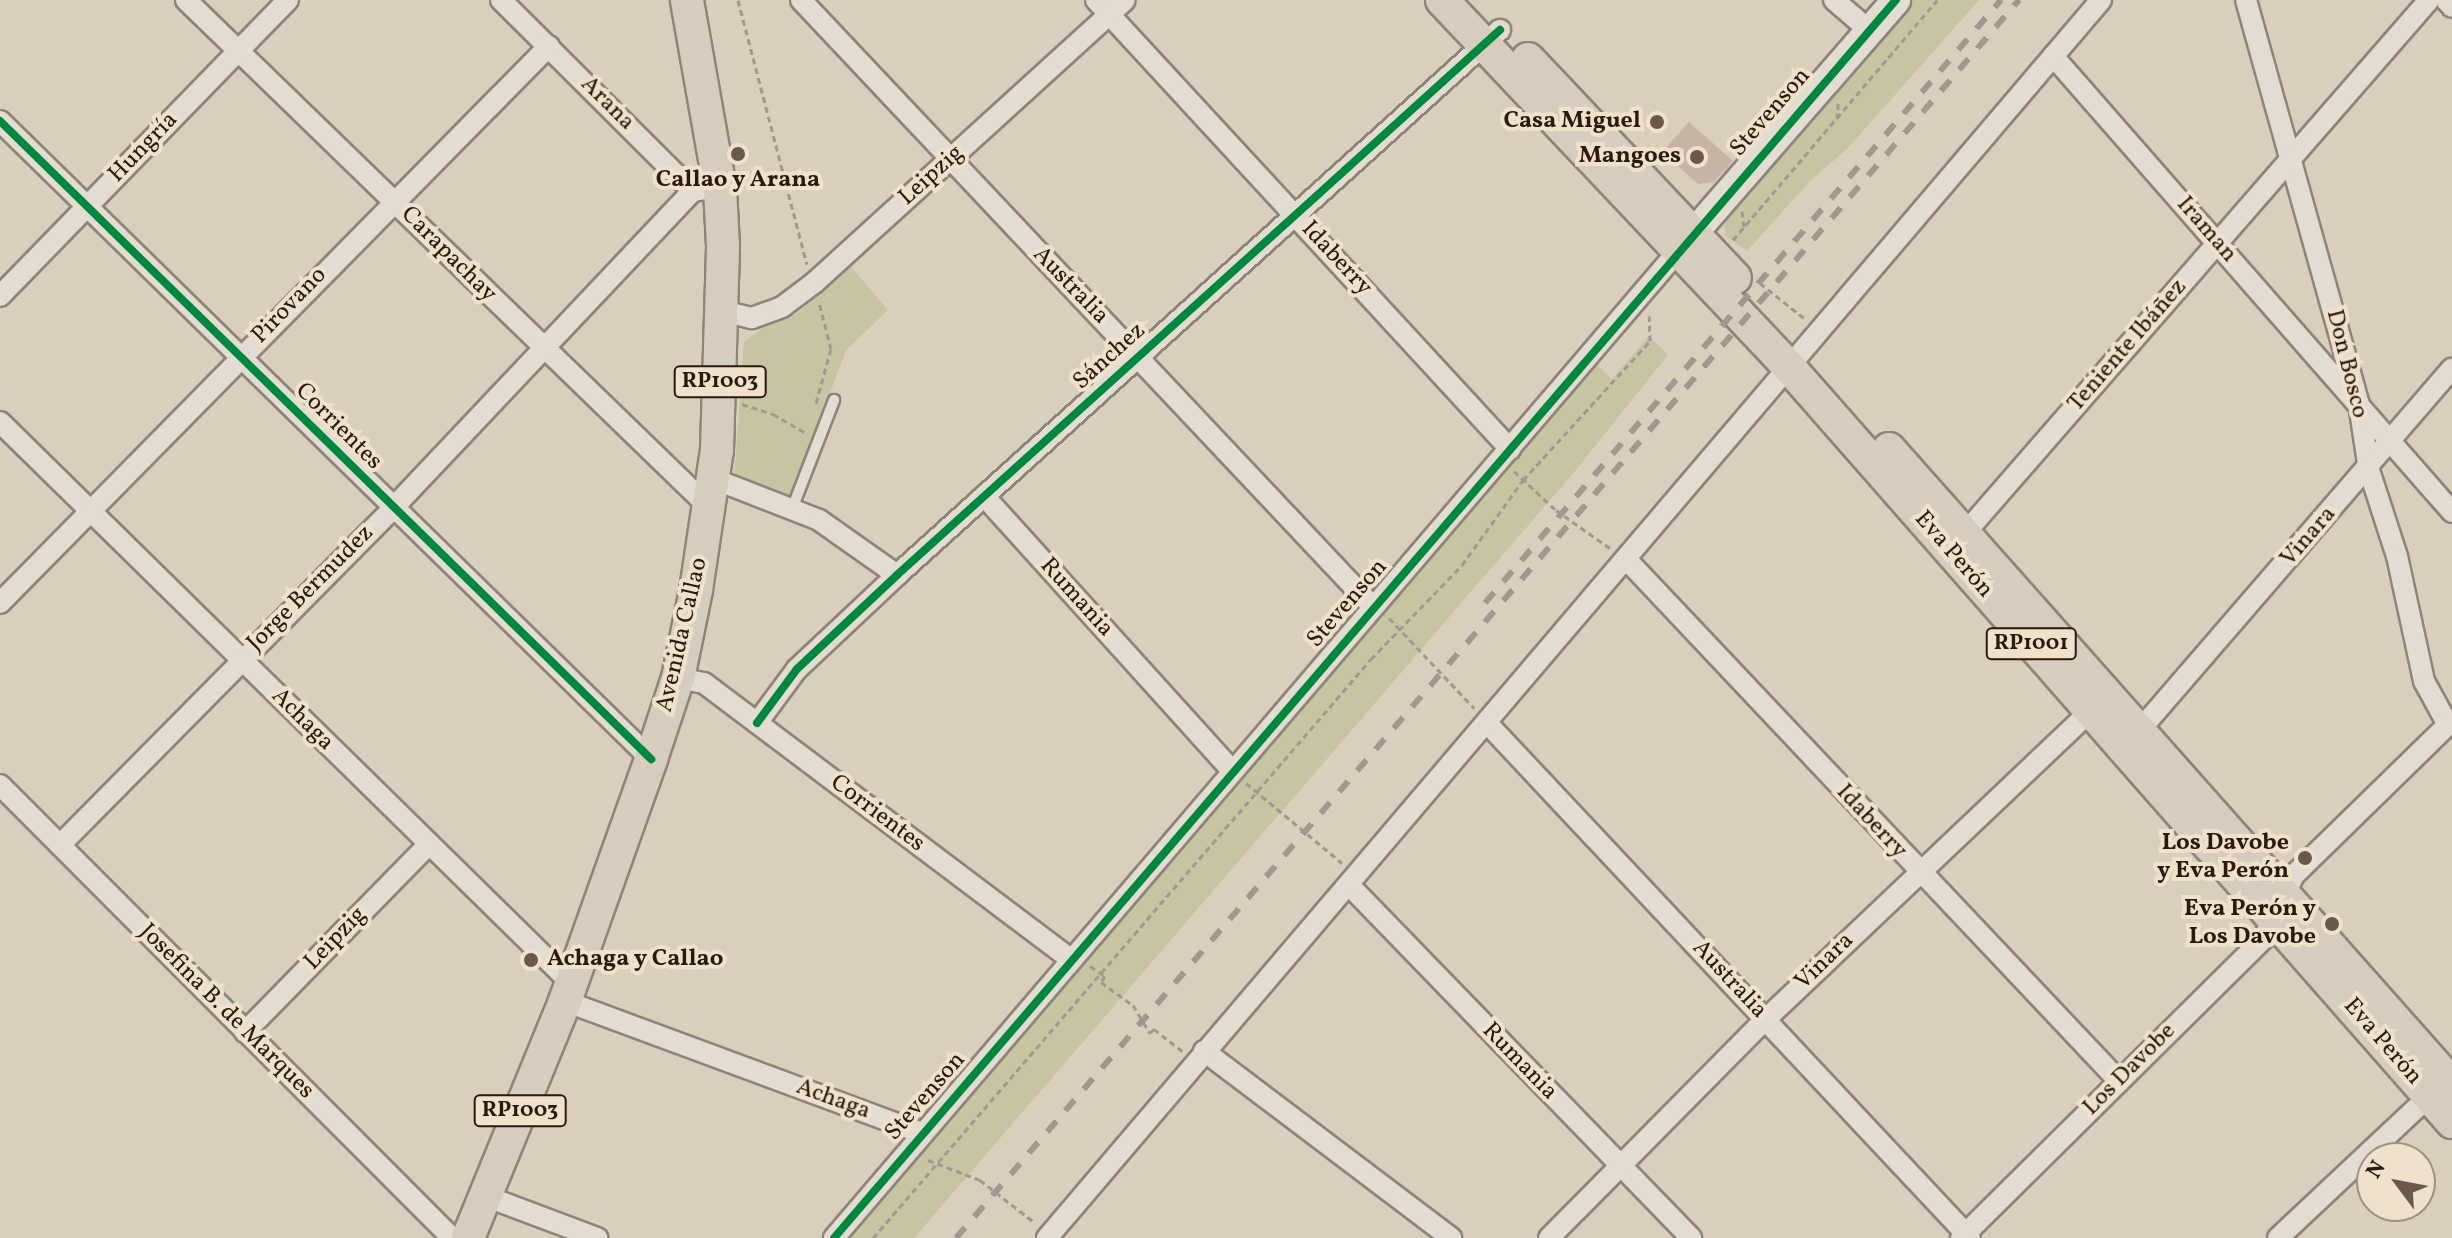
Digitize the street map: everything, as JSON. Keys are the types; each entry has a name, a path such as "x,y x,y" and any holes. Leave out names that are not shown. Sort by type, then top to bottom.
{"main road":[{"name":"Avenida Callao","path":"468,1238 568,992 678,678 712,494 723,311 706,189 687,0"},
{"name":"Eva Perón","path":"1442,0 1492,37 1686,240 1803,350 1965,533 2099,702"},
{"name":"Eva Perón","path":"1472,0 1492,37"},
{"name":"Eva Perón","path":"1803,350 2099,702 2440,1090 2452,1122"}],"street":[{"name":"Carapachay","path":"186,0 544,351 712,494"},
{"name":"Hungría","path":"0,296 288,0"},
{"name":"Arana","path":"501,0 706,189"},
{"name":"Australia","path":"801,0 1372,606"},
{"name":"Leipzig","path":"723,311 752,318 782,307 814,283 950,160 1103,7 1125,0"},
{"path":"1834,0 1870,31"},
{"name":"Stevenson","path":"834,1238 1372,606 1896,0"},
{"path":"1048,1236 2101,0"},
{"name":"Don Bosco","path":"2246,0 2359,404 2369,470 2397,556 2424,681 2450,723"},
{"name":"Teniente Ibáñez","path":"1965,533 2429,0"},
{"path":"2446,0 2452,7"},
{"name":"Idaberry","path":"1103,7 1295,216 1505,454"},
{"name":"Sánchez","path":"757,723 797,669 897,575 1492,37"},
{"name":"Pirovano","path":"0,603 392,201 549,46"},
{"name":"Iraman","path":"2053,56 2452,512"},
{"name":"Corrientes","path":"0,121 241,356 392,509 651,759"},
{"name":"Jorge Bermudez","path":"60,845 706,189"},
{"name":"Vinara","path":"2132,739 2369,470 2452,369"},
{"name":"Achaga","path":"0,422 241,659 568,992 921,1133"},
{"path":"712,494 792,509 855,543 897,575"},
{"name":"Rumania","path":"984,496 1232,770"},
{"name":"Idaberry","path":"1627,560 1918,873 2119,1081"},
{"name":"Corrientes","path":"678,678 704,683 1071,960"},
{"name":"Vinara","path":"1549,1238 1766,1019 2099,702"},
{"name":"Australia","path":"1487,723 1966,1236"},
{"name":"Los Davobe","path":"1966,1236 2119,1081 2280,906 2294,875 2450,723"},
{"name":"Josefina B. de Marques","path":"0,785 452,1238"},
{"name":"Leipzig","path":"245,1032 427,846"},
{"name":"Rumania","path":"1353,879 1691,1238"},
{"path":"1200,1056 1451,1238"},
{"path":"2278,1238 2440,1090"},
{"path":"485,1196 597,1238"}],"lane":[{"path":"792,509 834,400"}],"path":[{"path":"738,0 796,233 814,283 831,349 815,406"},
{"path":"1730,244 1937,0"},
{"path":"1751,274 1803,350"},
{"path":"873,1238 1099,972 1401,627 1462,565 1523,480 1650,341 1649,316"},
{"path":"720,397 773,414 807,434"},
{"path":"803,449 811,420"},
{"path":"1505,454 1523,480 1556,510 1627,560"},
{"path":"1372,606 1401,627 1487,723"},
{"path":"1232,770 1353,879"},
{"path":"1071,960 1105,976 1101,982 1133,1005 1150,1033 1154,1029 1200,1056"},
{"path":"905,1151 980,1180 1048,1236"}],"shaded area":[{"path":"1907,0 1979,0 1847,149 1810,181 1747,251 1726,236 1723,213"},
{"path":"851,267 888,310 846,350 790,499 734,479 744,342 771,321 798,313"},
{"path":"1649,336 1668,355 1575,471 914,1238 840,1238 1595,363 1612,379"}],"building":[{"name":"Mangoes","path":"1689,122 1733,161 1714,182 1698,184 1662,152"}],"railway":[{"path":"1485,603 2001,0"},
{"path":"956,1238 2019,0"}],"cycle path":[{"path":"834,1238 1896,0"},
{"path":"757,723 797,669 897,575 1500,30"},
{"path":"0,121 651,759"}],"place":[{"name":"Casa Miguel","path":"1657,122"},
{"name":"Callao y Arana","path":"738,154"},
{"name":"Mangoes","path":"1697,157"},
{"name":"Los Davobe y Eva Perón","path":"2305,858"},
{"name":"Eva Perón y Los Davobe","path":"2332,924"},
{"name":"Achaga y Callao","path":"531,960"}]}
